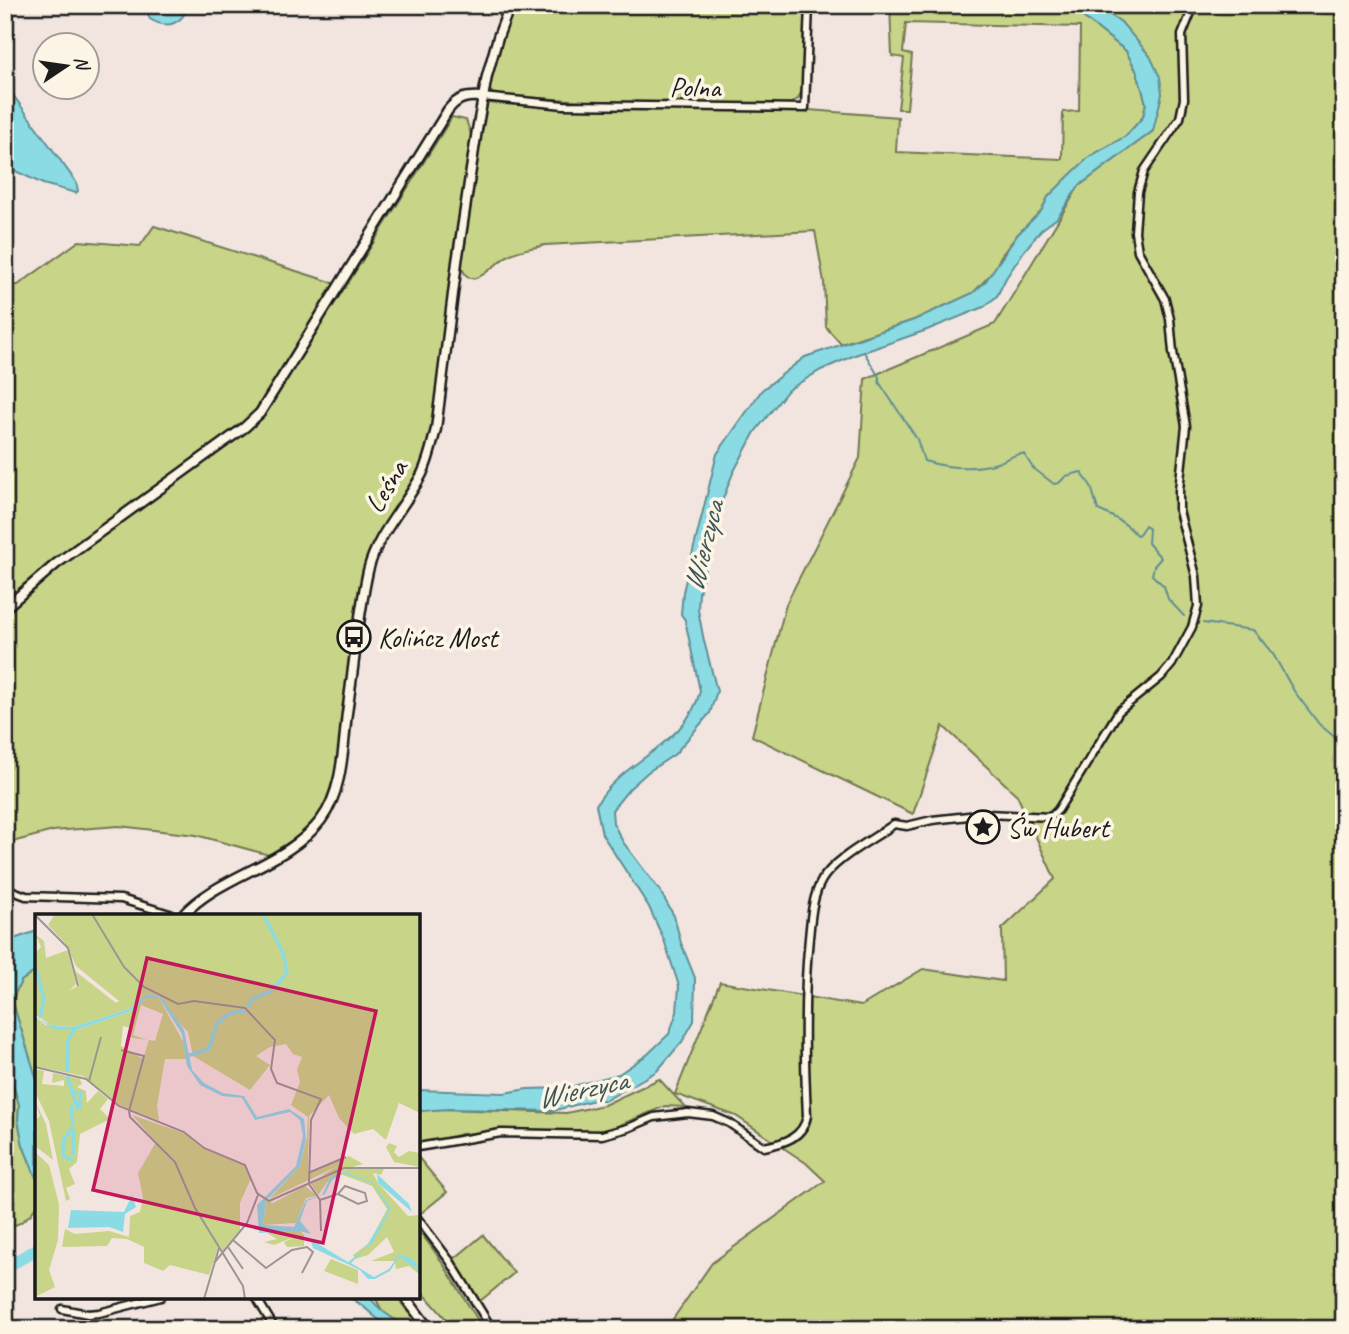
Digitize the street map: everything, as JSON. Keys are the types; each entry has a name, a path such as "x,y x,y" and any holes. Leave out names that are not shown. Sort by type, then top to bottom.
{"street":[{"name":"Leśna","path":"184,914 211,892 297,843 319,822 330,804 343,750 365,588 372,556 422,474 436,429 457,261 482,97 498,37 510,5"},
{"name":"Polna","path":"482,97 578,106 805,108 809,5"},
{"path":"420,1147 501,1133 602,1135 654,1117 688,1113 713,1116 729,1123 764,1147 792,1139 805,1125 807,1116 803,1016 805,976 812,911 823,878 861,845 894,824 907,826 932,820 987,814 1051,817 1058,810 1119,711 1161,677 1172,664 1192,627 1198,606 1196,576 1178,500 1186,426 1172,352 1168,308 1138,251 1135,232 1138,192 1144,171 1180,118 1184,99 1182,35 1194,5"},
{"path":"5,608 56,564 245,427 260,413 448,110 457,100 466,96 482,97"},
{"path":"5,888 26,896 121,899 170,914"},
{"path":"420,1222 450,1261 492,1329"},
{"path":"62,1309 88,1314 99,1313 153,1299"},
{"path":"257,1299 275,1329"},
{"path":"406,1299 429,1329"}],"green space":[{"path":"514,5 806,5 803,88 798,99 788,105 632,104 494,95 489,89 504,30"},
{"path":"890,5 1068,5 1126,51 1137,72 1146,103 1143,117 1126,136 1089,157 1048,197 1042,210 1018,234 1001,256 993,272 973,293 914,320 841,344 826,327 824,282 815,231 545,245 511,254 476,278 470,278 464,273 460,262 485,103 625,110 809,110 898,117 896,152 1062,159 1063,112 1079,111 1080,27 906,23 903,53 912,55 907,109 898,109 904,58 892,56"},
{"path":"1094,5 1344,5 1344,1329 666,1329 712,1263 825,1181 806,1163 736,1116 675,1094 720,982 861,1006 923,969 1003,981 1002,929 1055,879 1017,795 943,726 913,814 752,736 786,604 860,458 865,379 995,324 1079,186 1153,131 1134,39 1121,22"},
{"path":"452,117 466,120 472,137 454,249 438,391 429,443 418,472 376,538 366,564 335,773 319,814 306,830 269,855 196,835 119,826 53,831 5,844 5,285 18,285 79,241 140,246 154,226 345,288"},
{"path":"35,971 35,1075 12,1000 21,981"},
{"path":"5,1060 19,1104 18,1120 23,1145 35,1175 35,1208 20,1223 5,1229 5,1200 12,1198 13,1185 5,1179"},
{"path":"659,1079 685,1107 665,1106 608,1130 461,1134 420,1145 420,1111 444,1109 566,1113 604,1105"},
{"path":"420,1159 447,1192 420,1214"},
{"path":"420,1233 484,1329 450,1329 447,1320 420,1289"},
{"path":"483,1235 514,1273 479,1302 454,1259"},
{"path":"376,1299 398,1299 420,1329 391,1329"}],"water":[{"path":"143,5 188,5 178,21 162,24 150,19"},
{"path":"1068,5 1094,5 1121,22 1150,56 1160,77 1162,94 1153,131 1079,186 1057,218 1041,230 1024,251 997,296 984,307 855,355 821,370 788,390 755,432 733,473 719,509 699,593 698,610 717,691 710,713 675,754 648,772 629,789 612,810 613,823 623,842 660,891 674,916 695,978 694,1021 682,1042 657,1071 606,1100 594,1100 552,1111 420,1111 420,1090 504,1093 527,1089 566,1088 619,1074 648,1054 669,1034 677,1012 679,986 664,940 649,907 602,834 596,805 607,789 621,776 682,726 693,710 700,691 685,620 681,614 683,592 717,454 762,390 805,357 914,320 973,293 985,282 1018,234 1042,210 1048,197 1089,157 1126,136 1143,117 1146,103 1137,72 1126,51"},
{"path":"5,84 76,182 76,193 43,184 5,166"},
{"path":"35,932 35,971 21,981 12,1000 35,1074 35,1175 23,1145 18,1120 19,1104 5,1060 5,942"},
{"path":"352,1299 371,1299 381,1310 408,1329 389,1326"}],"waterway":[{"path":"864,352 879,377 879,382 917,439 924,461 951,467 970,467 997,463 1024,454 1033,468 1054,484 1066,476 1081,472 1091,486 1098,510 1124,523 1136,535 1145,525 1149,529 1148,543 1161,558 1154,566 1152,575 1164,586 1168,599 1184,616"},
{"path":"1203,623 1253,630 1273,654 1294,691 1319,724 1344,745"},
{"name":"Wierzyca","path":"5,1268 35,1250"}],"place":[{"name":"Kolińcz Most","path":"354,637"},
{"name":"Św Hubert","path":"983,827"}]}
